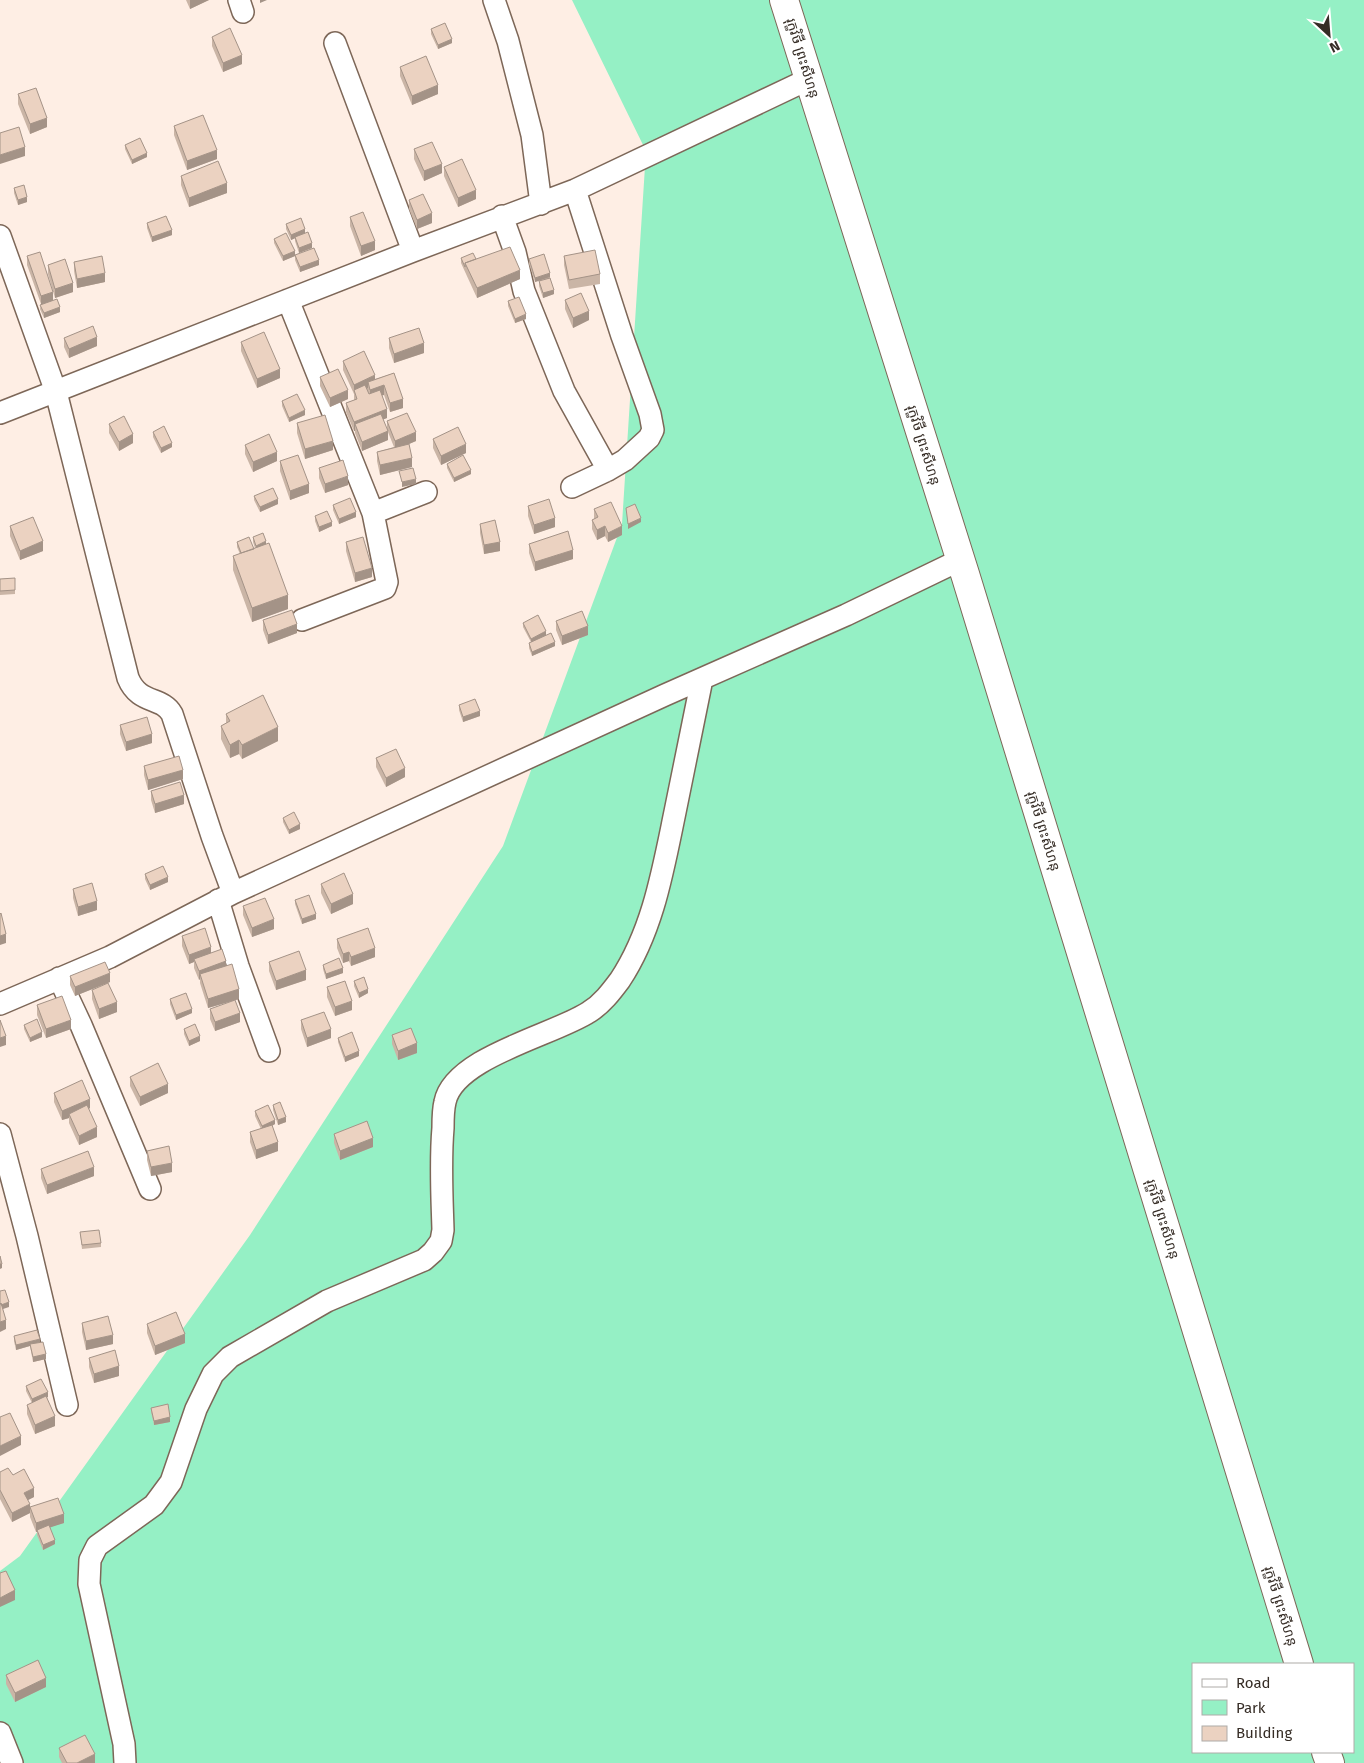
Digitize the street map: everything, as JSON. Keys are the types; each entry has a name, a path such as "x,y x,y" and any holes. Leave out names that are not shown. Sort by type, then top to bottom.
{"street":[{"path":"494,0 508,41 532,135 541,204"},
{"name":"រុក្ខវិថី ព្រះសីហនុ","path":"784,0 960,560 1299,1663"},
{"path":"336,43 413,251"},
{"path":"0,413 502,216 541,204 575,190 809,79"},
{"path":"572,487 625,460 649,438 653,430 653,425 575,190"},
{"path":"502,216 515,252 524,291 564,391 608,470"},
{"path":"0,236 56,392 128,678 131,686 139,694 166,707 172,714 212,836 238,966 269,1051"},
{"path":"288,300 373,513 387,582 385,588 302,620"},
{"path":"373,513 426,492"},
{"path":"0,1004 110,957 225,897 846,615 960,560"},
{"path":"126,1763 89,1584 90,1560 97,1546 154,1504 171,1482 196,1409 213,1374 230,1357 328,1301 424,1260 441,1241 443,1230 441,1153 445,1100 450,1089 466,1072 491,1056 588,1013 613,990 634,957 646,929 659,888 702,679"},
{"path":"60,978 150,1189"},
{"path":"0,1134 27,1236 67,1405"},
{"path":"0,1733 12,1763"}],"green space":[{"path":"572,0 1364,0 1364,1763 0,1763 0,1571 20,1556 250,1235 503,846 622,524 646,151"}],"building":[{"path":"445,23 452,39 438,45 431,29"},
{"path":"230,28 242,55 223,63 212,37"},
{"path":"426,56 438,85 412,96 400,67"},
{"path":"36,88 47,118 30,124 18,94"},
{"path":"203,115 217,150 187,161 174,126"},
{"path":"19,127 25,147 0,155 0,133"},
{"path":"140,138 147,153 132,160 125,145"},
{"path":"432,142 442,164 424,171 414,149"},
{"path":"462,159 476,190 458,198 444,167"},
{"path":"218,161 227,183 189,198 181,176"},
{"path":"24,185 27,197 18,200 14,188"},
{"path":"423,194 432,213 417,220 409,200"},
{"path":"363,212 375,241 361,246 350,217"},
{"path":"166,216 172,230 152,237 147,223"},
{"path":"301,218 305,229 291,235 286,224"},
{"path":"308,232 312,243 299,248 295,237"},
{"path":"286,233 295,251 283,256 274,239"},
{"path":"510,247 520,270 477,288 465,263"},
{"path":"314,248 319,260 300,267 295,255"},
{"path":"595,250 600,274 569,280 564,256"},
{"path":"40,252 53,292 41,296 27,256"},
{"path":"473,253 476,259 465,263 465,267 461,258"},
{"path":"544,254 550,273 535,278 529,259"},
{"path":"102,256 105,273 77,279 74,262"},
{"path":"65,259 73,283 55,289 48,265"},
{"path":"550,278 554,290 543,293 539,281"},
{"path":"581,293 589,311 573,318 565,300"},
{"path":"519,297 526,314 515,319 508,301"},
{"path":"57,299 60,307 44,313 40,305"},
{"path":"93,326 97,337 69,349 64,338"},
{"path":"419,328 424,343 394,354 389,338"},
{"path":"264,332 280,369 257,379 241,342"},
{"path":"364,351 375,375 354,385 343,361"},
{"path":"338,369 348,390 330,398 320,377"},
{"path":"394,373 403,399 390,403 384,385 370,390 368,382"},
{"path":"365,385 369,394 380,390 387,409 354,422 346,403 357,399 354,390"},
{"path":"297,394 305,410 289,418 282,401"},
{"path":"407,413 416,432 395,441 387,421"},
{"path":"381,414 388,431 362,442 355,424"},
{"path":"325,415 333,441 305,449 297,423"},
{"path":"124,416 133,434 119,442 109,424"},
{"path":"164,426 172,443 161,448 153,432"},
{"path":"458,427 466,444 441,456 433,439"},
{"path":"269,434 277,452 253,462 245,445"},
{"path":"409,444 412,458 380,465 377,452"},
{"path":"298,455 309,484 290,491 280,461"},
{"path":"463,455 471,470 454,478 447,464"},
{"path":"343,460 348,476 325,484 319,468"},
{"path":"413,468 416,479 402,482 399,471"},
{"path":"273,488 278,499 260,507 254,496"},
{"path":"350,498 356,512 339,519 333,505"},
{"path":"549,499 555,518 534,525 528,506"},
{"path":"611,502 622,526 608,533 605,526 597,530 592,520 598,517 594,509"},
{"path":"635,504 641,518 628,524 626,508"},
{"path":"327,511 332,522 319,527 315,516"},
{"path":"33,517 43,541 20,551 10,526"},
{"path":"495,520 500,542 484,545 480,524"},
{"path":"568,531 573,550 535,562 529,544"},
{"path":"263,533 266,541 256,546 253,537"},
{"path":"249,537 254,549 241,553 237,542"},
{"path":"363,537 372,568 355,573 346,542"},
{"path":"269,543 288,595 252,608 233,556"},
{"path":"15,578 15,590 0,591 0,579"},
{"path":"292,610 297,624 268,635 263,620"},
{"path":"582,611 588,626 562,636 556,621"},
{"path":"538,615 546,631 531,639 523,623"},
{"path":"551,633 555,642 532,652 529,643"},
{"path":"263,695 278,727 242,745 239,740 230,745 221,726 230,721 226,714"},
{"path":"475,699 480,711 463,717 459,705"},
{"path":"147,717 152,734 126,742 120,725"},
{"path":"396,749 405,768 386,778 376,758"},
{"path":"179,756 183,770 148,780 144,766"},
{"path":"180,782 184,795 155,804 151,791"},
{"path":"294,812 300,824 289,830 283,818"},
{"path":"163,866 168,877 150,885 145,874"},
{"path":"344,873 353,894 331,904 321,884"},
{"path":"92,883 97,901 78,907 73,889"},
{"path":"309,895 316,914 302,919 295,900"},
{"path":"265,898 274,919 252,928 243,906"},
{"path":"0,914 6,934 0,936"},
{"path":"205,928 211,947 189,955 182,936"},
{"path":"368,928 375,948 351,957 349,952 343,954 337,939"},
{"path":"222,949 226,961 199,971 194,959"},
{"path":"299,951 306,970 276,981 269,962"},
{"path":"339,958 343,968 326,974 323,965"},
{"path":"105,962 110,973 75,987 70,976"},
{"path":"232,964 239,989 208,999 200,974"},
{"path":"364,977 368,989 359,993 354,981"},
{"path":"345,981 352,1001 335,1007 327,987"},
{"path":"108,983 117,1002 99,1009 92,990"},
{"path":"186,993 192,1009 176,1015 170,999"},
{"path":"62,996 71,1020 46,1029 37,1005"},
{"path":"235,1000 240,1013 215,1022 210,1009"},
{"path":"324,1012 331,1029 307,1038 301,1020"},
{"path":"37,1019 42,1032 30,1038 24,1025"},
{"path":"0,1020 6,1036 0,1038"},
{"path":"195,1024 200,1036 189,1041 184,1029"},
{"path":"411,1028 417,1043 398,1051 392,1035"},
{"path":"352,1032 359,1051 345,1057 338,1038"},
{"path":"158,1063 168,1084 140,1097 130,1077"},
{"path":"82,1080 90,1099 62,1111 54,1093"},
{"path":"280,1102 286,1117 278,1120 273,1105"},
{"path":"87,1105 97,1127 79,1136 69,1114"},
{"path":"268,1105 275,1120 262,1126 255,1111"},
{"path":"367,1121 373,1138 340,1151 334,1134"},
{"path":"272,1125 278,1142 256,1150 250,1132"},
{"path":"169,1146 172,1163 151,1167 147,1151"},
{"path":"88,1151 94,1167 47,1185 41,1169"},
{"path":"99,1230 101,1243 82,1245 80,1232"},
{"path":"5,1290 9,1302 1,1305 0,1291"},
{"path":"0,1304 6,1320 0,1322"},
{"path":"176,1312 185,1334 155,1346 147,1324"},
{"path":"108,1316 113,1335 86,1341 82,1323"},
{"path":"37,1330 40,1339 16,1345 14,1336"},
{"path":"43,1342 46,1354 33,1357 30,1344"},
{"path":"115,1350 119,1366 94,1374 89,1358"},
{"path":"41,1379 48,1392 32,1399 26,1386"},
{"path":"46,1396 55,1416 35,1425 27,1405"},
{"path":"168,1404 170,1417 154,1421 151,1408"},
{"path":"10,1413 21,1436 0,1446 0,1417"},
{"path":"8,1468 13,1475 24,1469 34,1488 24,1493 30,1504 12,1513 0,1490 0,1472"},
{"path":"58,1498 64,1514 36,1523 30,1507"},
{"path":"49,1525 55,1540 43,1545 37,1530"},
{"path":"6,1571 15,1590 0,1598 0,1573"},
{"path":"38,1660 46,1678 15,1693 6,1675"},
{"path":"85,1735 95,1754 77,1763 67,1763 59,1748"}]}
